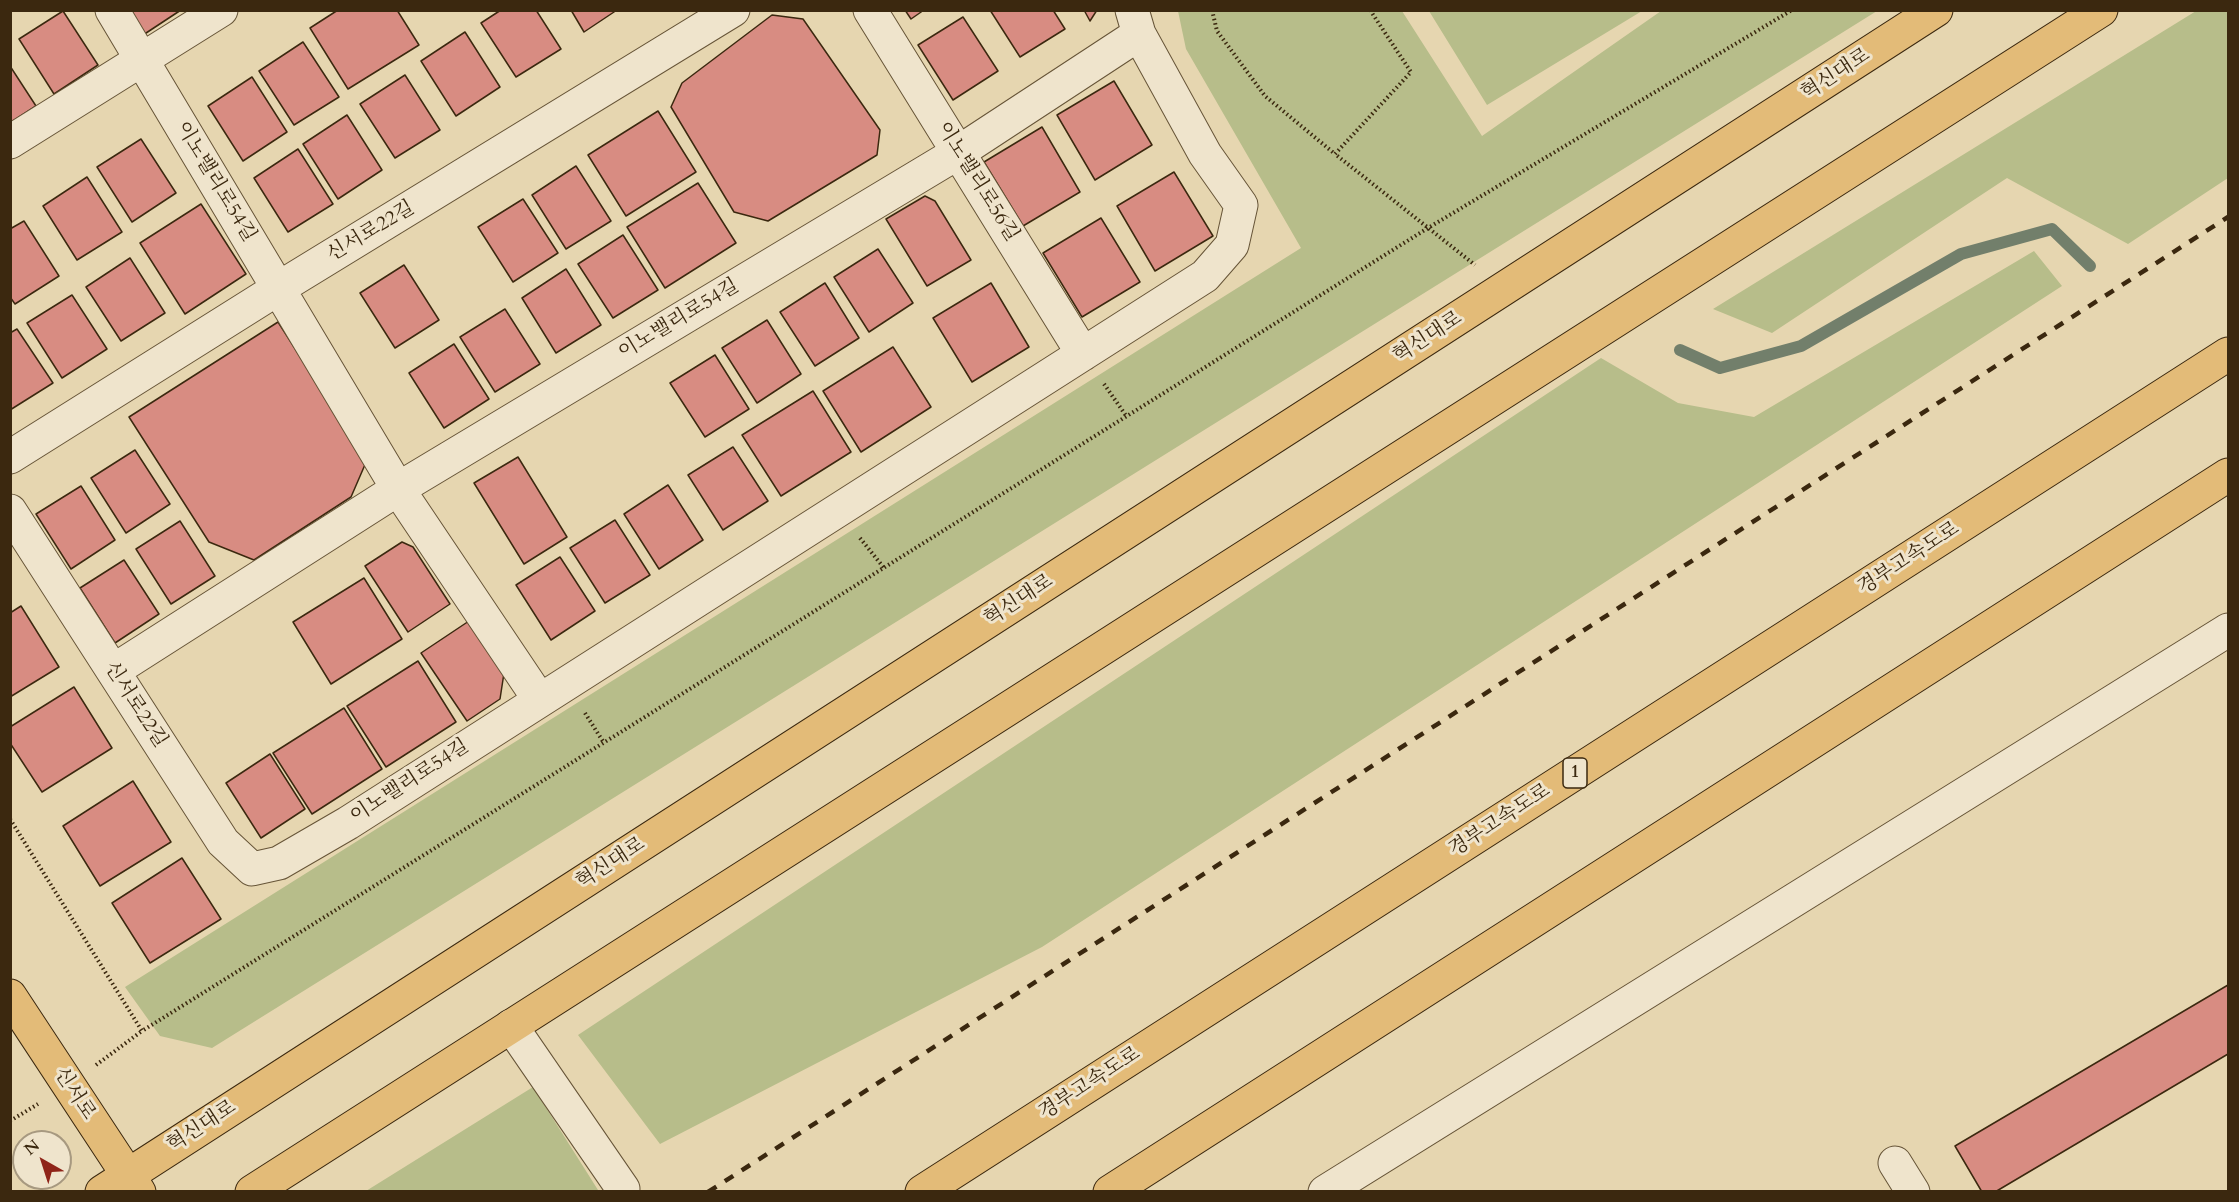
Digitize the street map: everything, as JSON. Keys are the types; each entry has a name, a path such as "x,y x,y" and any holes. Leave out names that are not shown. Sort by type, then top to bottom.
{"main road":[{"name":"혁신대로","path":"123,1186 1936,10"},
{"path":"252,1191 2101,10"},
{"name":"경부고속도로","path":"922,1191 2229,354"},
{"path":"1110,1191 2229,475"},
{"name":"신서로","path":"10,996 123,1186"}],"street":[{"name":"이노밸리로54길","path":"112,10 398,489 539,699"},
{"path":"10,142 221,10"},
{"name":"신서로22길","path":"10,457 279,288 733,10"},
{"name":"이노밸리로56길","path":"870,10 1083,354"},
{"name":"이노밸리로54길","path":"112,671 398,489 959,152 1136,22 1205,154 1241,205 1232,245 1205,276 348,823 279,862"},
{"name":"신서로22길","path":"10,511 223,842 252,869 279,862"},
{"path":"1324,1191 2229,630"},
{"path":"511,1026 623,1189"},
{"path":"1895,1163 1913,1191"}],"path":[{"path":"1212,10 1217,31 1265,96 1503,290"},
{"path":"1335,154 1411,72 1370,10"},
{"path":"10,819 142,1031 1428,228 1792,10"}],"green space":[{"path":"1178,11 1402,11 1482,136 1661,11 1877,11 212,1048 160,1036 125,987 1301,248 1186,49"},
{"path":"1429,11 1642,11 1487,105"},
{"path":"2196,11 2228,11 2228,178 2128,244 2007,178 1772,333 1713,309"},
{"path":"2034,251 2062,286 1042,947 660,1144 578,1035 1601,358 1678,403 1754,417"},
{"path":"533,1087 598,1190 366,1191"}],"building":[{"path":"123,10 181,10 140,37"},
{"path":"338,10 397,10 419,45 348,89 310,28"},
{"path":"501,10 536,10 561,49 516,77 481,23"},
{"path":"571,10 617,10 584,32"},
{"path":"905,10 924,10 911,19"},
{"path":"990,10 1053,10 1065,29 1020,57"},
{"path":"1084,10 1097,10 1090,21"},
{"path":"63,11 98,65 54,94 19,39"},
{"path":"772,15 803,19 880,130 877,155 768,221 734,212 671,107 682,83"},
{"path":"963,17 998,71 953,100 918,45"},
{"path":"465,32 500,87 456,116 421,61"},
{"path":"303,42 339,97 294,125 259,71"},
{"path":"10,66 36,106 10,123"},
{"path":"405,75 440,130 395,158 360,104"},
{"path":"252,77 287,132 243,161 208,106"},
{"path":"1114,81 1152,145 1095,180 1057,115"},
{"path":"658,111 696,172 626,216 588,155"},
{"path":"347,115 382,170 338,199 303,144"},
{"path":"1042,127 1080,192 1023,226 984,162"},
{"path":"141,139 176,193 132,222 97,167"},
{"path":"298,149 333,204 288,232 254,178"},
{"path":"576,166 611,221 566,249 532,195"},
{"path":"1174,172 1213,236 1155,271 1117,206"},
{"path":"87,177 122,232 77,260 43,206"},
{"path":"698,183 736,243 665,288 627,227"},
{"path":"925,196 935,201 971,260 927,286 886,219"},
{"path":"523,199 558,253 513,282 478,227"},
{"path":"201,204 246,274 185,314 140,243"},
{"path":"1101,218 1140,282 1082,317 1043,253"},
{"path":"24,221 59,276 15,304 10,297 10,229"},
{"path":"623,235 658,290 613,318 578,264"},
{"path":"878,249 913,303 869,332 834,277"},
{"path":"130,258 165,313 121,341 86,287"},
{"path":"404,265 439,320 395,348 360,293"},
{"path":"566,269 601,325 556,353 522,298"},
{"path":"825,283 859,338 815,366 780,312"},
{"path":"991,283 1029,347 972,382 933,318"},
{"path":"72,295 107,349 62,378 27,323"},
{"path":"505,309 540,364 495,392 460,337"},
{"path":"767,320 801,374 757,403 722,348"},
{"path":"278,322 367,460 351,497 254,560 209,542 129,417"},
{"path":"17,329 53,383 10,410 10,333"},
{"path":"454,344 489,399 444,428 409,373"},
{"path":"893,347 931,407 861,452 823,391"},
{"path":"715,355 749,409 705,437 670,383"},
{"path":"813,391 851,452 781,496 742,435"},
{"path":"733,447 768,501 723,530 688,475"},
{"path":"135,450 170,504 126,533 91,478"},
{"path":"518,457 567,537 524,564 474,483"},
{"path":"668,485 703,540 659,569 624,514"},
{"path":"81,486 115,540 71,569 36,514"},
{"path":"615,520 650,575 605,603 570,548"},
{"path":"180,521 215,576 171,604 136,549"},
{"path":"402,542 413,547 450,604 408,632 365,566"},
{"path":"560,557 595,611 551,640 516,585"},
{"path":"124,560 159,614 115,643 80,588"},
{"path":"364,578 402,639 331,684 293,622"},
{"path":"21,606 59,667 10,697 10,613"},
{"path":"469,621 504,673 500,699 467,721 421,653"},
{"path":"418,661 456,722 386,767 347,706"},
{"path":"74,687 112,748 42,792 10,743 10,727"},
{"path":"344,708 382,769 312,814 273,753"},
{"path":"270,754 305,809 261,838 226,783"},
{"path":"133,781 171,842 100,886 63,826"},
{"path":"182,858 221,919 150,963 112,903"},
{"path":"2228,985 2228,1054 1995,1192 1982,1192 1955,1146"}],"waterway":[{"path":"1680,350 1720,368 1801,346 1961,254 2052,229 2090,266"}],"railway":[{"path":"708,1192 2228,217"}]}
